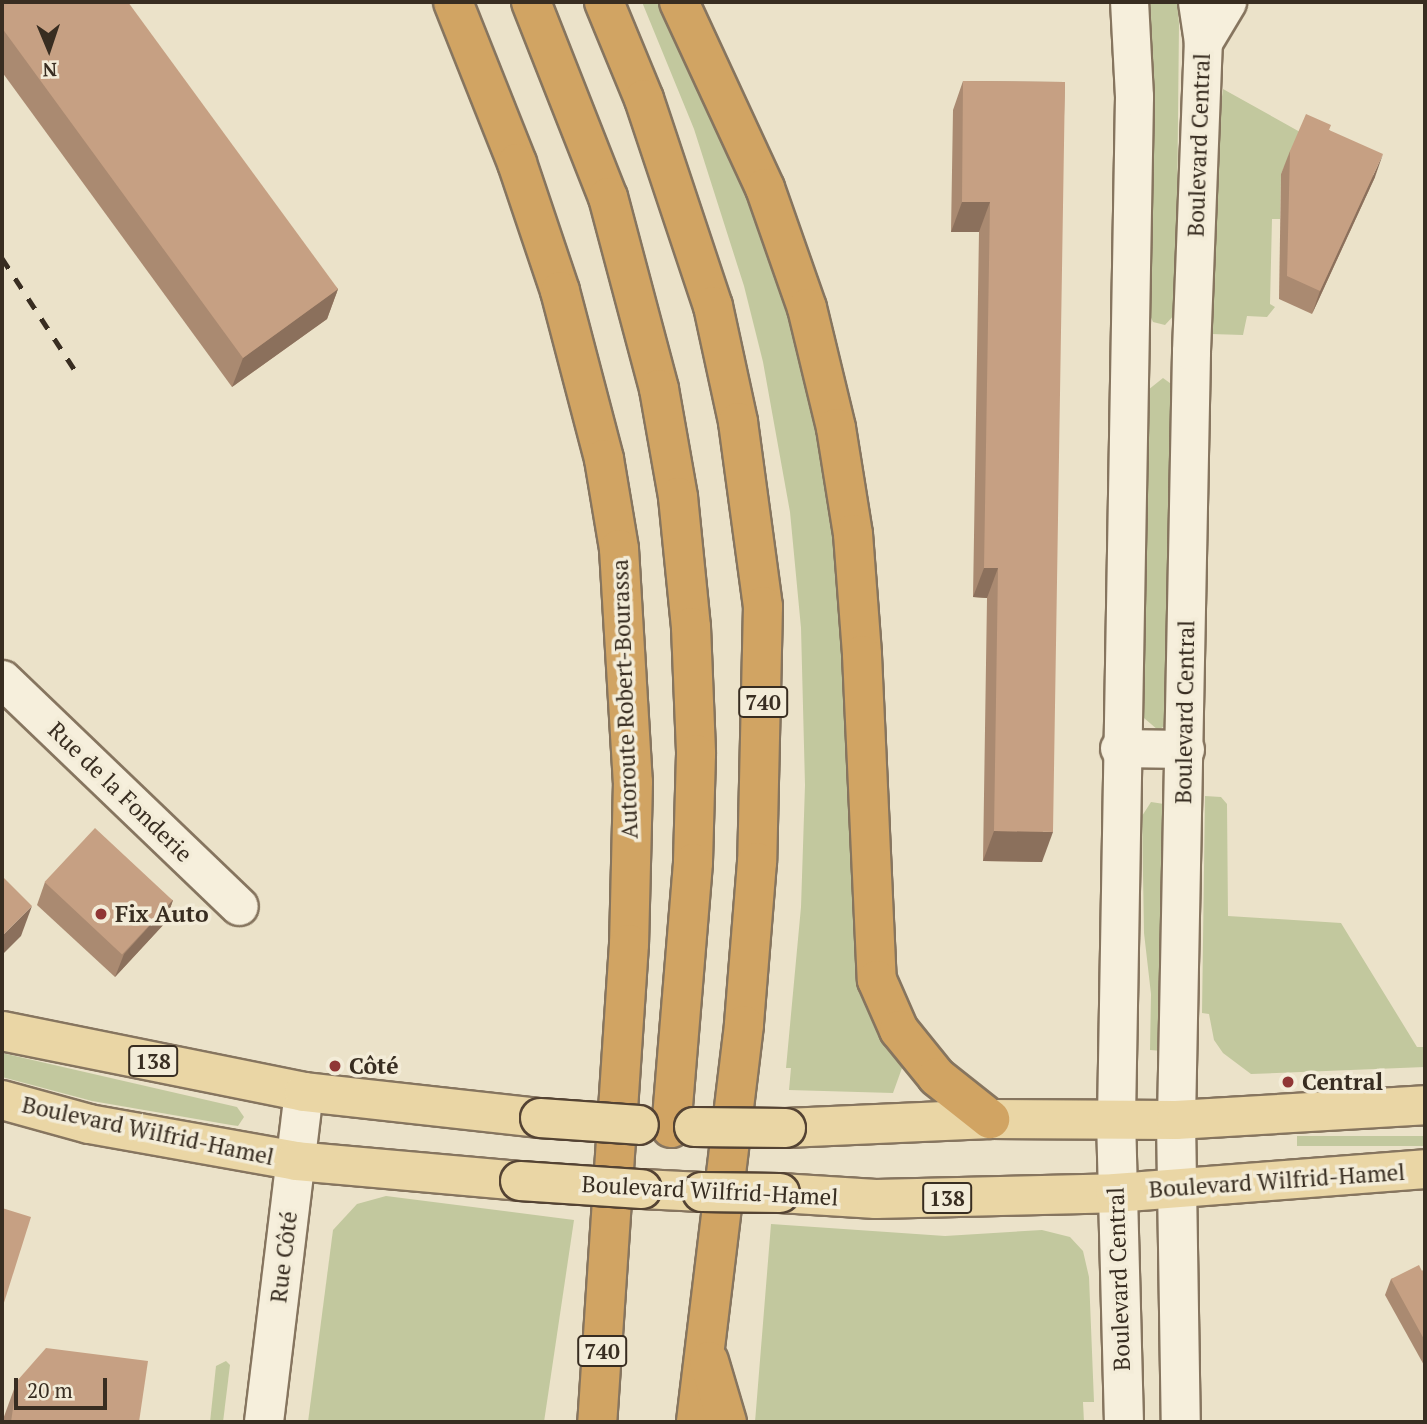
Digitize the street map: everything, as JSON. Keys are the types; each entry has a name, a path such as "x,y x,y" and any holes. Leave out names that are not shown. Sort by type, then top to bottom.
{"highway":[{"name":"Autoroute Robert-Bourassa","path":"453,2 517,163 560,291 604,459 619,549 633,782 629,944 597,1422"},
{"path":"531,2 608,197 659,389 678,497 691,627 696,754 693,863 671,1128"},
{"name":"740","path":"604,2 644,99 713,306 738,422 763,606 757,862 744,1025 696,1422"},
{"path":"679,2 765,188 807,308 836,428 853,534 877,980 898,1030 937,1077 990,1119"},
{"path":"572,1422 608,1280"},
{"path":"704,1344 727,1422"}],"main road":[{"name":"138","path":"2,1031 304,1092 540,1118 671,1128 786,1128 990,1119 1176,1120 1425,1105"},
{"name":"Boulevard Wilfrid-Hamel","path":"2,1100 89,1124 296,1161 520,1181 876,1199 1115,1193 1425,1169"}],"street":[{"name":"Boulevard Central","path":"1124,1422 1115,1193 1119,748 1134,96 1129,2"},
{"name":"Boulevard Central","path":"1181,1422 1176,1120 1191,351 1203,42 1197,2"},
{"path":"1203,42 1227,2"},
{"path":"1130,352 1191,351"},
{"name":"Rue de la Fonderie","path":"2,679 239,906"},
{"path":"1119,748 1185,749"},
{"name":"Rue Côté","path":"264,1422 304,1092"}],"green space":[{"path":"642,2 662,2 743,171 797,332 837,529 860,985 878,1031 902,1068 893,1093 789,1090 791,1068 786,1068 801,907 805,785 801,628 790,512 763,362 744,286 694,129"},
{"path":"1147,2 1177,2 1179,24 1176,313 1165,325 1153,322 1149,313 1152,79"},
{"path":"1223,89 1300,132 1281,174 1280,219 1272,219 1270,304 1275,307 1267,317 1247,316 1243,335 1211,334 1215,150"},
{"path":"1163,378 1174,386 1168,724 1158,730 1144,718 1148,390"},
{"path":"1205,796 1221,797 1227,804 1228,916 1341,923 1417,1047 1425,1047 1425,1067 1251,1074 1223,1053 1214,1040 1209,1014 1202,1013"},
{"path":"1151,802 1164,804 1168,812 1163,1051 1150,1050 1151,994 1144,933 1142,816"},
{"path":"2,1053 237,1107 244,1117 238,1126 92,1101 2,1077"},
{"path":"1297,1136 1425,1136 1425,1146 1297,1146"},
{"path":"386,1196 574,1220 544,1422 308,1422 333,1230 357,1204"},
{"path":"771,1224 945,1236 1042,1230 1070,1237 1083,1251 1089,1277 1094,1402 1083,1402 1084,1422 755,1422"},
{"path":"226,1361 230,1365 223,1422 210,1422 216,1366"}],"building":[{"path":"2,2 128,2 338,289 243,358 2,28"},
{"path":"963,81 1065,82 1053,832 994,831 998,568 984,568 990,202 962,202"},
{"path":"1306,114 1331,125 1329,130 1383,154 1320,291 1287,276 1290,151"},
{"name":"Fix Auto","path":"95,828 173,900 122,954 45,882"},
{"path":"2,876 32,906 4,934 2,933"},
{"path":"2,1208 31,1217 2,1309"},
{"path":"1419,1265 1422,1271 1425,1270 1425,1341 1391,1279"},
{"path":"46,1348 148,1361 139,1422 11,1422 17,1381"}],"railway":[{"path":"2,258 80,378"}],"place":[{"name":"Fix Auto","path":"101,914"},
{"name":"Côté","path":"335,1066"},
{"name":"Central","path":"1288,1082"}]}
